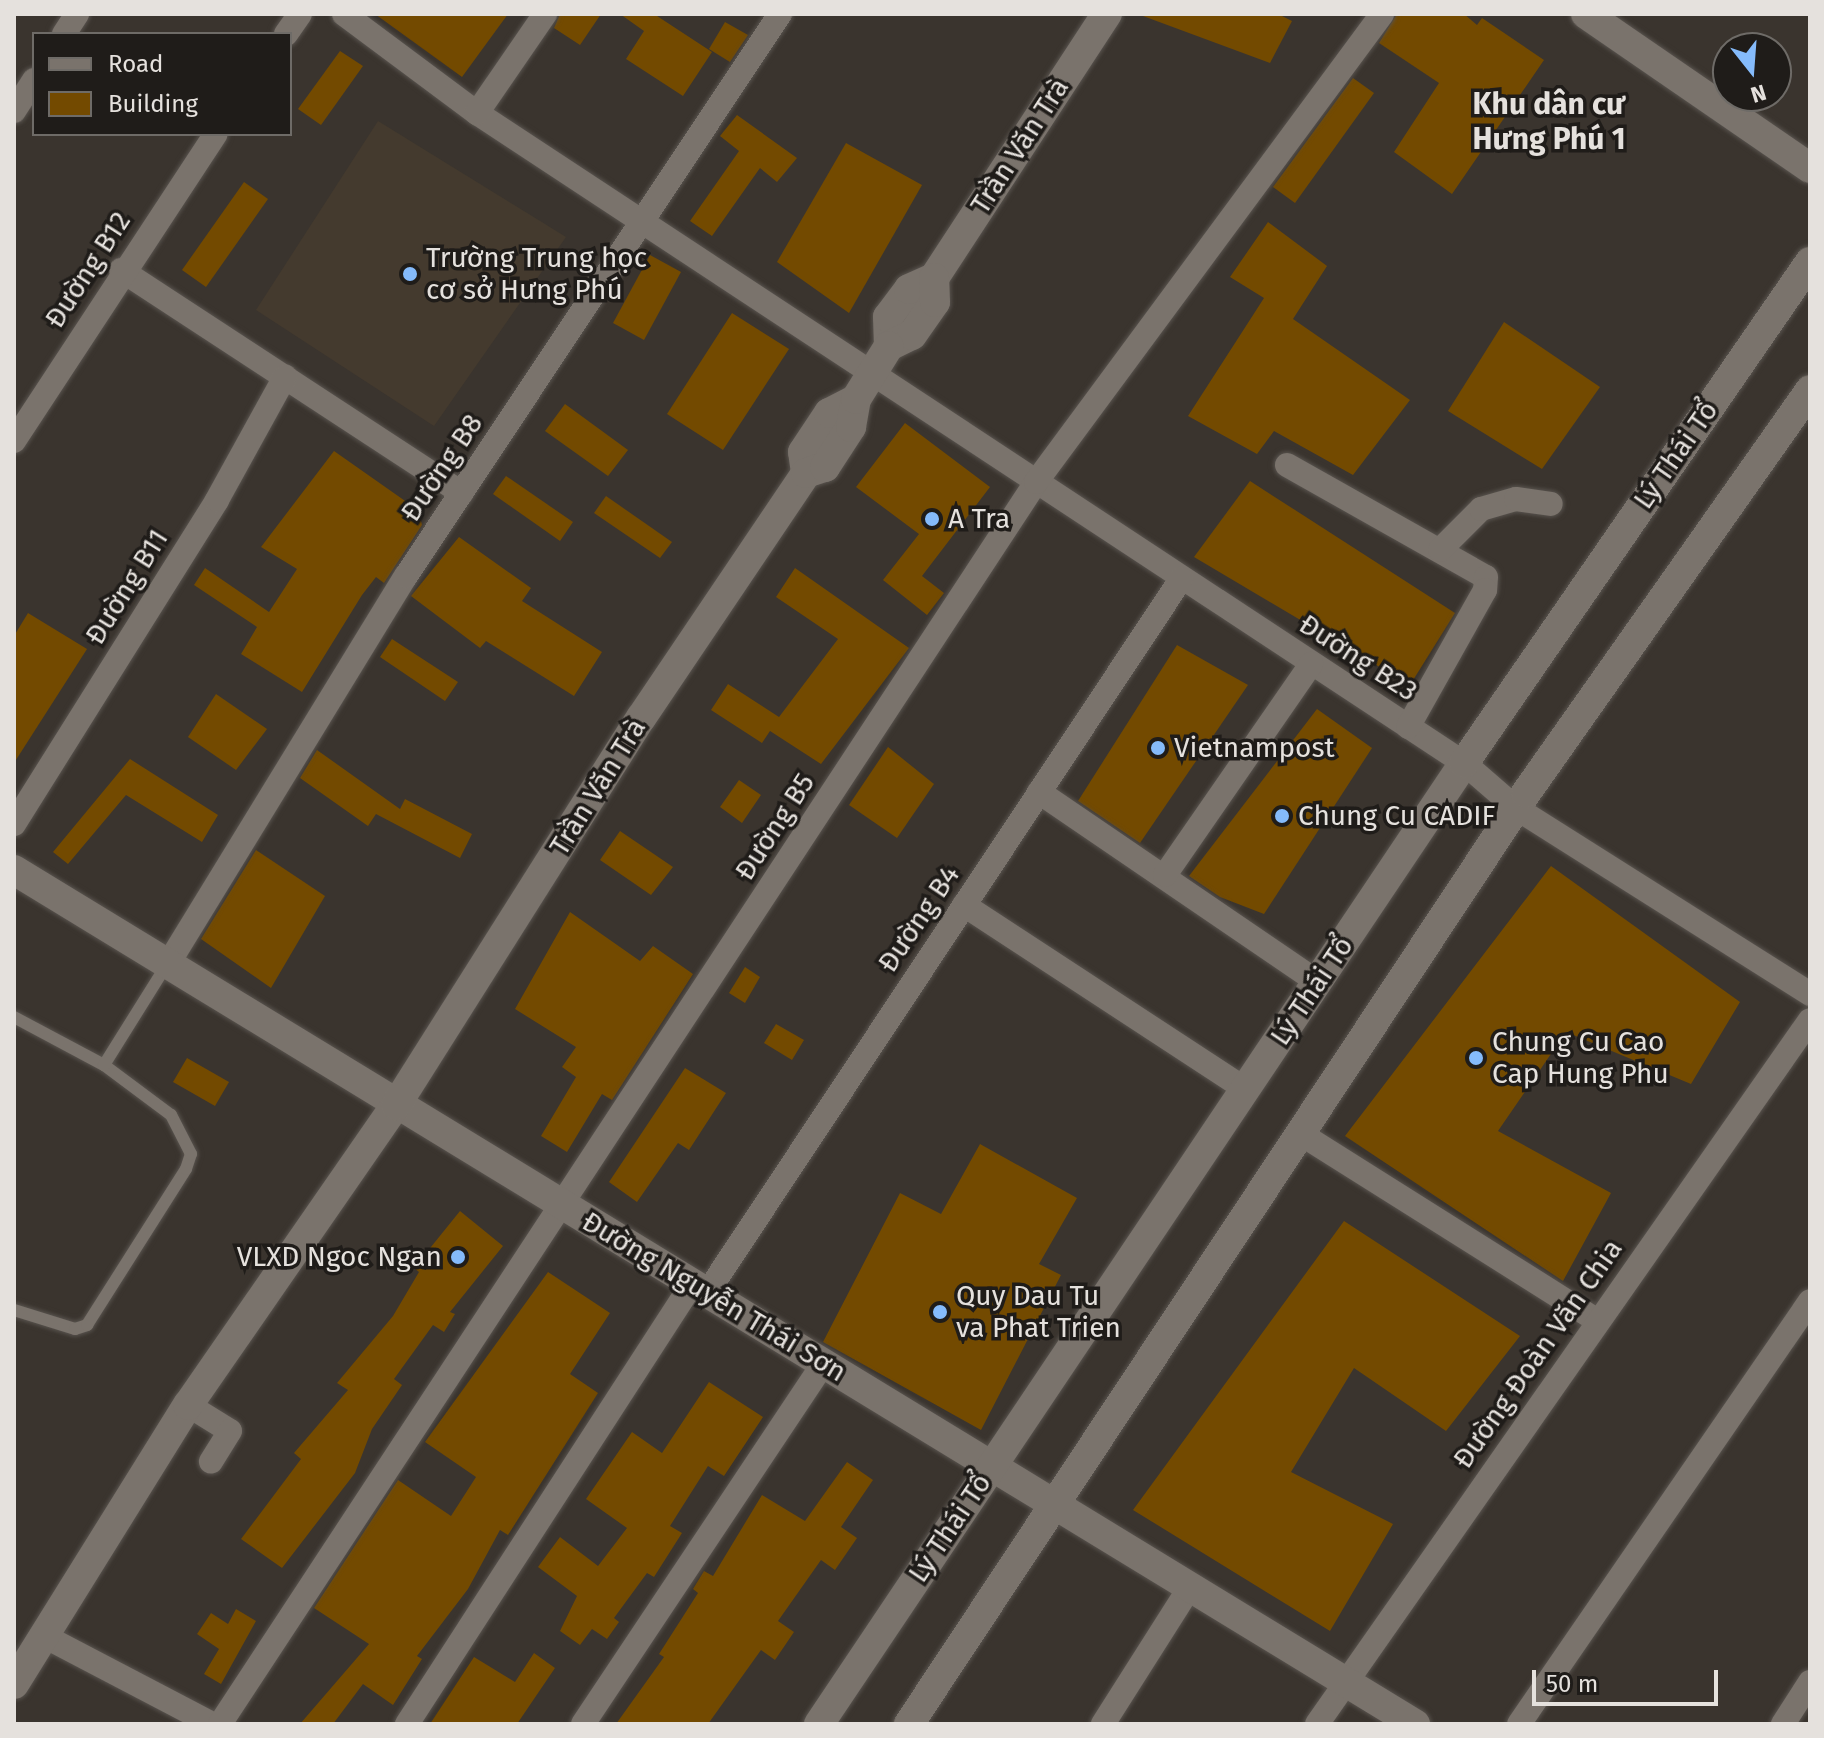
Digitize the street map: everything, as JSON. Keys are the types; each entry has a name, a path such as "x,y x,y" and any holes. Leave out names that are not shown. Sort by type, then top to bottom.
{"street":[{"path":"65,32 77,14"},
{"path":"287,32 300,14"},
{"name":"Đường B23","path":"344,14 477,113 642,221 864,387 1036,482 1464,763 1516,808 1810,994"},
{"path":"477,113 545,14"},
{"name":"Đường B8","path":"168,964 462,493 780,14"},
{"name":"Trần Văn Trà","path":"14,1684 188,1405 396,1105 641,718 806,473 825,467 851,427 864,387 889,346 912,335 935,302 934,278 1107,14"},
{"name":"Đường B5","path":"220,1724 564,1206 1036,482 1382,14"},
{"path":"1586,14 1810,168"},
{"path":"14,111 32,83"},
{"name":"Đường B12","path":"14,441 121,270 215,136"},
{"name":"Lý Thái Tổ","path":"819,1724 1464,763 1810,262"},
{"path":"121,270 462,493"},
{"name":"Đường B11","path":"14,824 217,500 285,377"},
{"path":"909,1724 1516,808 1810,390"},
{"path":"1287,465 1482,573 1487,583 1408,727"},
{"path":"1440,550 1481,509 1516,499 1551,504"},
{"name":"Đường B4","path":"407,1724 699,1288 964,905 1181,579"},
{"path":"1165,875 1311,664"},
{"path":"1039,792 1165,875 1319,983"},
{"name":"Đường Nguyễn Thái Sơn","path":"14,870 1415,1724"},
{"path":"964,905 1245,1089"},
{"name":"Đường Đoàn Văn Chia","path":"1317,1724 1810,1020"},
{"path":"1301,1134 1598,1321"},
{"path":"1519,1724 1810,1301"},
{"path":"583,1724 823,1364"},
{"path":"188,1405 230,1431 211,1461"},
{"path":"1103,1724 1190,1587"},
{"path":"44,1636 212,1724"},
{"path":"1783,1724 1810,1682"}],"lane":[{"path":"104,1065 168,964"},
{"path":"14,1017 104,1065 171,1115 191,1154 186,1169 87,1325 67,1328 14,1310"}],"shaded area":[{"name":"Trường Trung học cơ sở Hưng Phú","path":"378,121 566,237 434,426 256,310"}],"building":[{"path":"375,14 508,14 462,77"},
{"path":"560,14 601,14 580,45 554,28"},
{"path":"620,14 654,14 712,52 683,96 626,59 644,31"},
{"path":"1278,14 1292,21 1270,63 1143,16"},
{"path":"1397,14 1464,14 1477,25 1482,18 1544,60 1452,194 1394,152 1439,83 1379,43"},
{"path":"725,22 748,35 730,62 709,49"},
{"path":"340,51 363,66 321,125 298,109"},
{"path":"1353,78 1374,93 1295,203 1273,187"},
{"path":"737,115 797,158 777,182 760,168 712,236 690,221 739,151 720,136"},
{"path":"846,143 922,185 849,313 777,262"},
{"path":"244,182 268,199 206,287 182,270"},
{"path":"1268,222 1327,266 1293,319 1410,400 1353,475 1274,431 1257,454 1188,416 1264,298 1230,277"},
{"path":"650,255 681,272 644,340 613,323"},
{"path":"732,313 789,349 723,450 667,414"},
{"path":"1504,322 1600,387 1542,469 1448,411"},
{"path":"565,404 628,450 608,476 545,431"},
{"name":"A Tra","path":"905,423 990,487 922,576 944,593 927,615 883,580 919,534 856,487"},
{"path":"334,451 418,510 422,525 384,583 376,577 362,595 302,692 241,654 257,627 194,585 205,568 269,612 297,569 261,547"},
{"path":"506,476 573,522 560,541 493,494"},
{"path":"1250,481 1455,613 1410,685 1194,557"},
{"path":"606,496 672,542 660,558 594,513"},
{"path":"459,537 531,588 522,601 602,652 574,696 486,641 480,648 411,596"},
{"path":"795,568 909,648 821,764 770,731 762,743 711,710 728,684 779,717 838,639 776,597"},
{"path":"28,613 87,649 14,763 14,636"},
{"path":"392,639 458,682 445,701 380,657"},
{"name":"Vietnampost","path":"1177,645 1248,685 1140,843 1078,801"},
{"path":"216,694 267,729 236,770 188,737"},
{"name":"Chung Cu CADIF","path":"1317,709 1372,748 1264,914 1220,897 1189,876"},
{"path":"888,747 934,784 897,838 849,805"},
{"path":"317,750 400,809 405,799 472,834 460,858 376,814 368,826 300,778"},
{"path":"130,759 218,815 202,842 126,795 68,864 53,852"},
{"path":"739,780 761,795 742,823 720,807"},
{"path":"620,831 673,867 651,895 600,860"},
{"path":"256,850 325,896 271,988 201,939"},
{"name":"Chung Cu Cao Cap Hung Phu","path":"1551,866 1740,1002 1691,1084 1566,1032 1498,1131 1611,1193 1563,1281 1345,1136"},
{"path":"570,912 640,961 653,946 693,974 612,1100 602,1094 567,1152 541,1136 576,1077 562,1067 576,1047 515,1009"},
{"path":"745,967 760,977 745,1003 729,993"},
{"path":"776,1024 804,1040 792,1060 764,1043"},
{"path":"187,1058 229,1082 215,1106 173,1082"},
{"path":"685,1068 726,1093 689,1150 678,1143 637,1202 609,1182"},
{"name":"Quy Dau Tu va Phat Trien","path":"980,1144 1077,1198 1039,1264 1061,1275 981,1430 823,1342 900,1193 941,1214"},
{"path":"460,1211 503,1246 450,1312 455,1314 444,1332 433,1325 394,1379 402,1385 372,1429 355,1473 282,1568 241,1539 301,1459 294,1453 348,1390 337,1383 393,1316 419,1272 414,1268"},
{"path":"1344,1221 1520,1336 1446,1431 1354,1368 1291,1472 1393,1524 1330,1631 1133,1510"},
{"path":"548,1272 610,1313 570,1374 598,1393 508,1535 500,1530 468,1589 417,1656 422,1659 393,1705 363,1684 333,1724 300,1724 369,1644 314,1608 398,1480 451,1516 476,1477 425,1442"},
{"path":"709,1382 763,1417 724,1476 708,1466 670,1526 682,1533 654,1577 647,1573 614,1618 619,1622 607,1639 592,1629 580,1645 560,1631 577,1596 538,1567 560,1537 598,1566 627,1528 586,1499 632,1432 662,1453"},
{"path":"847,1462 873,1480 841,1527 857,1538 835,1570 821,1560 778,1621 794,1632 775,1660 761,1650 708,1724 616,1724 664,1657 659,1654 698,1593 693,1589 704,1571 713,1576 762,1495 805,1521"},
{"path":"236,1609 256,1621 221,1684 204,1674 219,1649 197,1634 211,1613 228,1624"},
{"path":"534,1653 555,1668 517,1724 430,1724 474,1657 515,1682"}],"place":[{"name":"Trường Trung học cơ sở Hưng Phú","path":"410,274"},
{"name":"A Tra","path":"932,519"},
{"name":"Vietnampost","path":"1158,748"},
{"name":"Chung Cu CADIF","path":"1282,816"},
{"name":"Chung Cu Cao Cap Hung Phu","path":"1476,1058"},
{"name":"VLXD Ngoc Ngan","path":"458,1257"},
{"name":"Quy Dau Tu va Phat Trien","path":"940,1312"}],"district":[{"name":"Khu dân cư Hưng Phú 1","path":"1549,121"}]}
